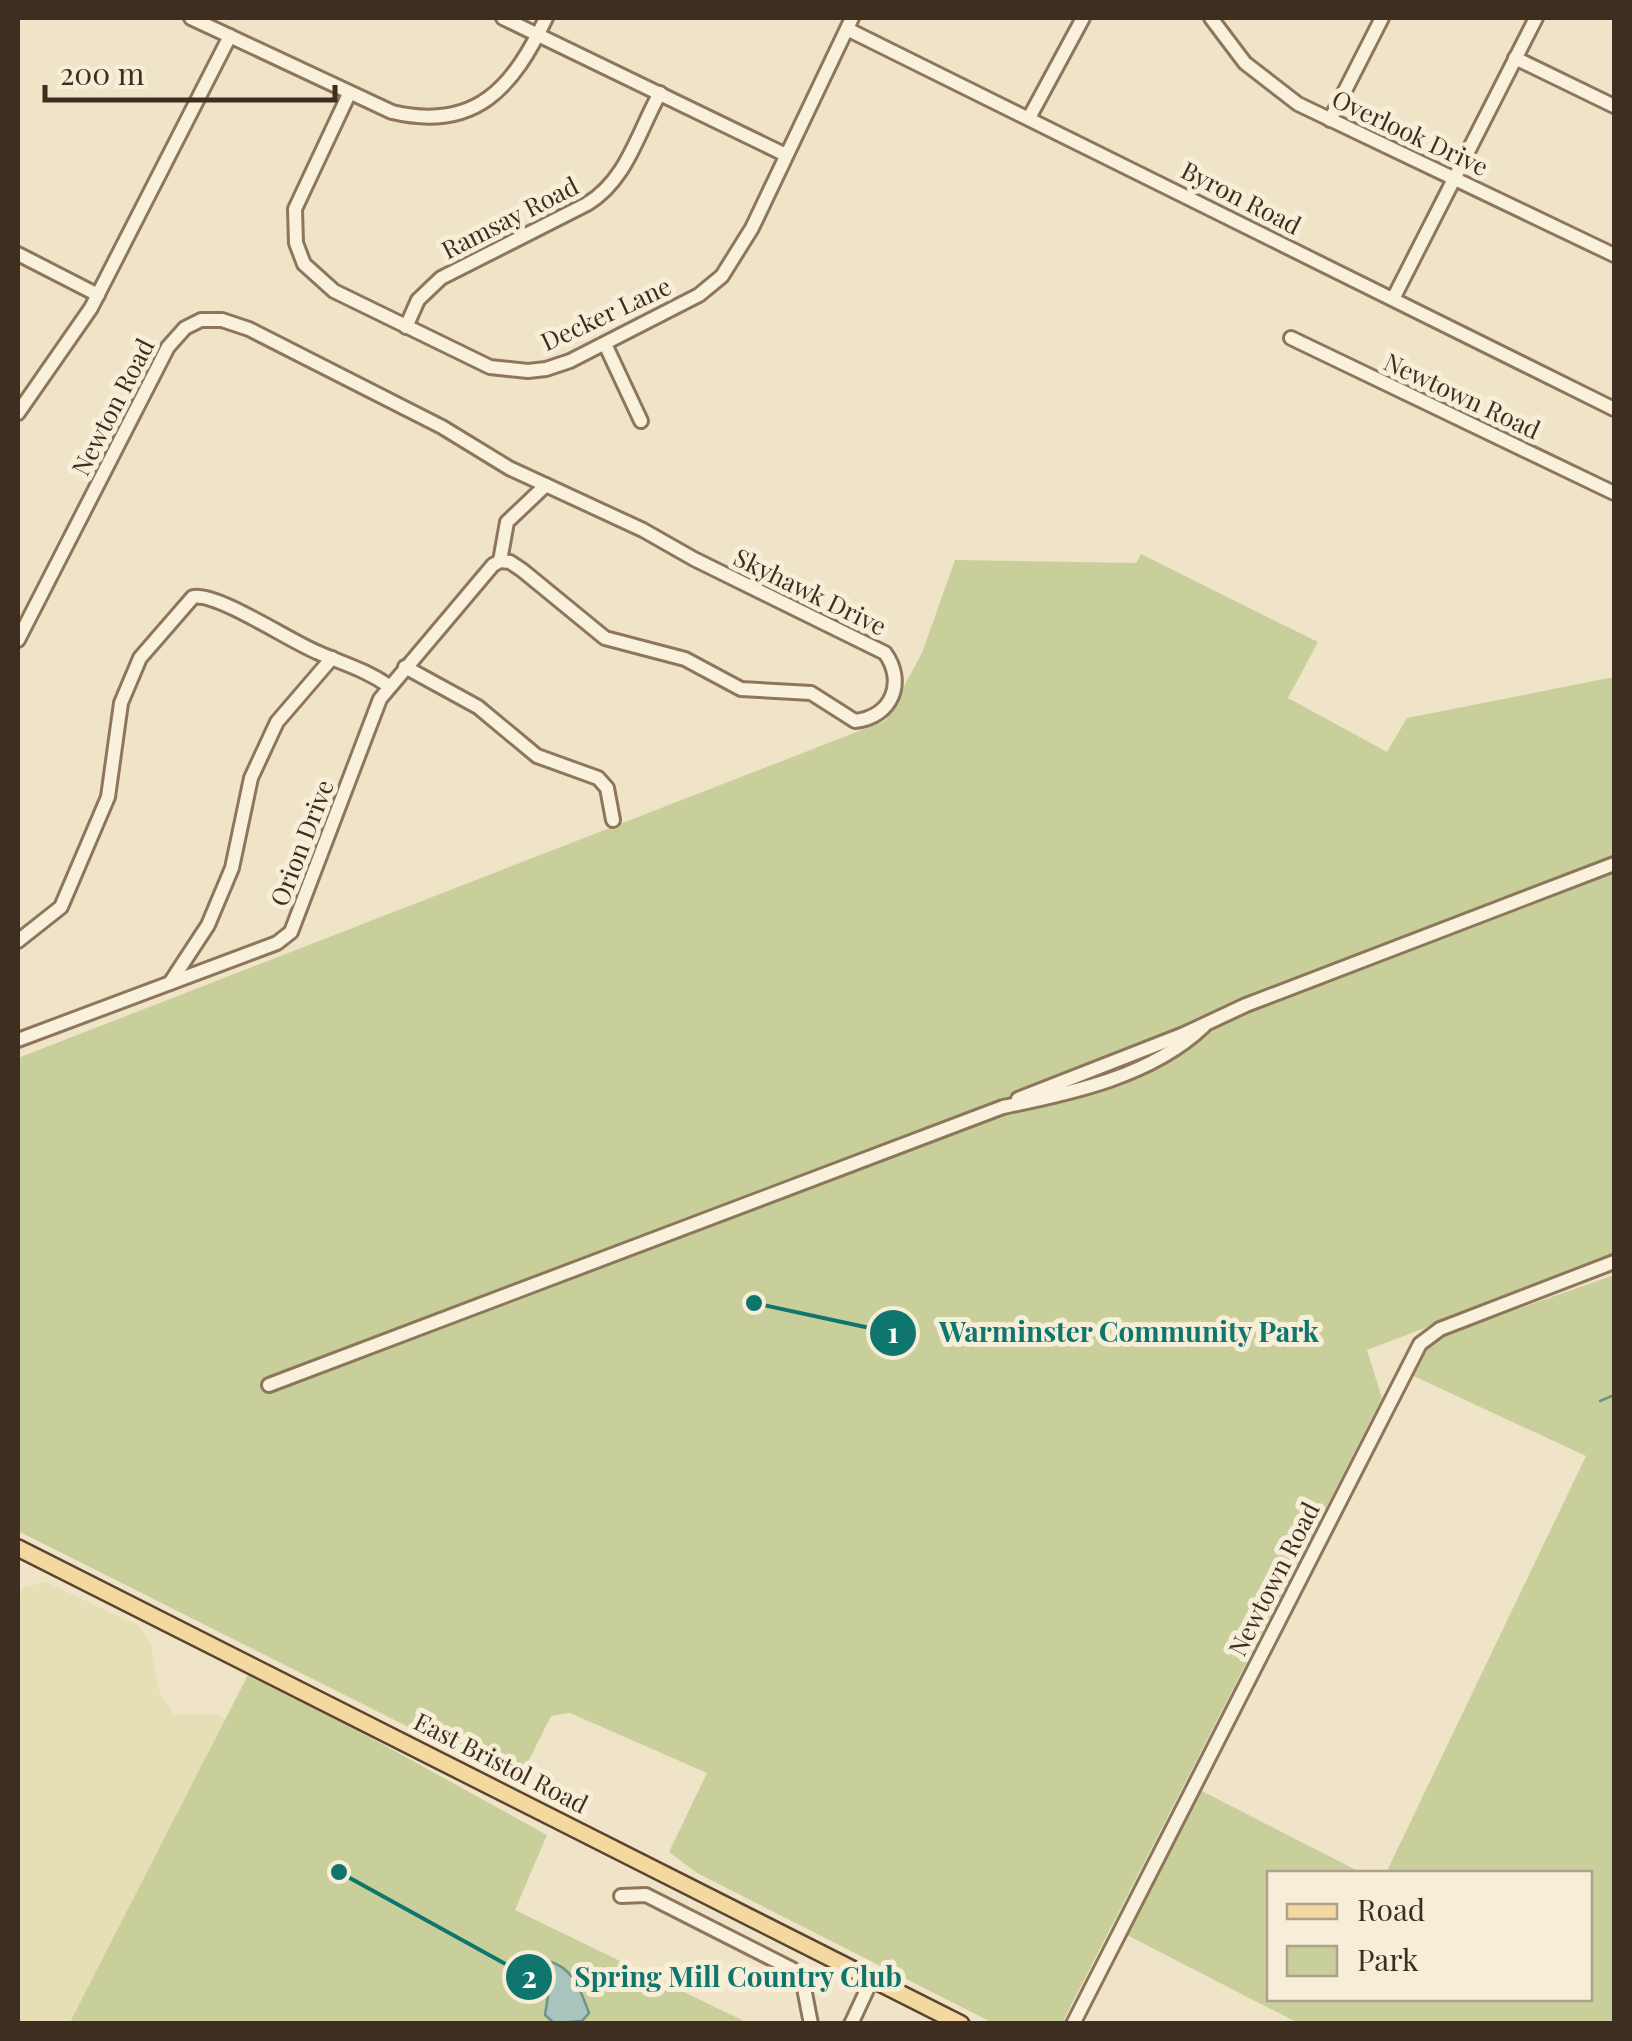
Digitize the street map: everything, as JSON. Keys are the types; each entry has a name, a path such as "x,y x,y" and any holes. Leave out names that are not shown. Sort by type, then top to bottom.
{"main road":[{"name":"East Bristol Road","path":"18,1548 961,2024"}],"street":[{"path":"191,18 349,94 410,116 456,114 484,102 507,84 526,59 546,18"},
{"path":"503,18 786,155"},
{"path":"1029,118 1083,18"},
{"name":"Overlook Drive","path":"1212,18 1237,54 1279,92 1614,255"},
{"path":"1330,120 1382,18"},
{"path":"1393,299 1536,18"},
{"name":"Byron Road","path":"849,23 1029,118 1614,409"},
{"name":"Decker Lane","path":"349,94 298,198 296,242 304,264 321,282 490,367 509,370 557,366 699,295 722,276 740,252 849,23"},
{"path":"18,413 98,295 230,36"},
{"path":"1515,58 1614,106"},
{"name":"Ramsay Road","path":"406,327 418,300 441,278 587,204 607,190 623,169 660,93"},
{"path":"18,254 98,295"},
{"name":"Newton Road","path":"18,640 154,370 175,337 201,320 222,320 249,329 442,426 530,478"},
{"name":"Newtown Road","path":"1290,338 1614,493"},
{"path":"604,344 641,421"},
{"name":"Skyhawk Drive","path":"502,561 522,570 606,638 685,659 741,689 804,691 855,721 879,713 892,699 896,672 885,654 694,560 644,530 530,478"},
{"path":"546,485 507,522 502,561 493,565 405,667 478,706 537,756 598,778 606,788 613,820"},
{"path":"18,941 60,907 108,798 121,703 140,658 189,600 199,596 360,668 388,686"},
{"path":"170,982 208,926 232,868 251,778 277,722 332,658"},
{"name":"Orion Drive","path":"18,1040 276,943 291,932 380,698 405,667"},
{"path":"269,1385 1003,1108 1057,1097 1160,1059 1204,1026 1246,1005 1614,864"},
{"name":"Newtown Road","path":"1073,2024 1420,1344 1440,1328 1614,1262"},
{"path":"621,1896 646,1895 783,1962 801,1981 811,2024"},
{"path":"851,2024 872,1979"}],"shaded area":[{"path":"46,1582 139,1626 151,1645 159,1691 174,1714 218,1714 226,1722 69,2023 18,2023 18,1596 25,1587"}],"green space":[{"path":"1141,554 1318,642 1288,698 1387,752 1407,718 1614,677 1614,1256 1367,1350 1382,1398 1062,2023 993,2023 697,1873 669,1852 707,1773 570,1713 551,1716 518,1782 18,1531 18,1058 885,721 922,653 955,560 1136,563"},
{"path":"1614,1275 1614,2023 1298,2023 1123,1933 1198,1789 1358,1871 1267,1871 1267,2001 1592,2001 1592,1871 1387,1871 1586,1456 1407,1373 1435,1338"},
{"path":"250,1671 547,1835 515,1910 750,2024 69,2024"}],"water":[{"path":"548,1961 570,1974 579,1988 589,2013 582,2021 554,2023 545,2015 549,1989 542,1968"}],"waterway":[{"path":"1600,1401 1614,1395"}],"place":[{"name":"Warminster Community Park","path":"754,1303"},
{"name":"Spring Mill Country Club","path":"339,1872"}]}
